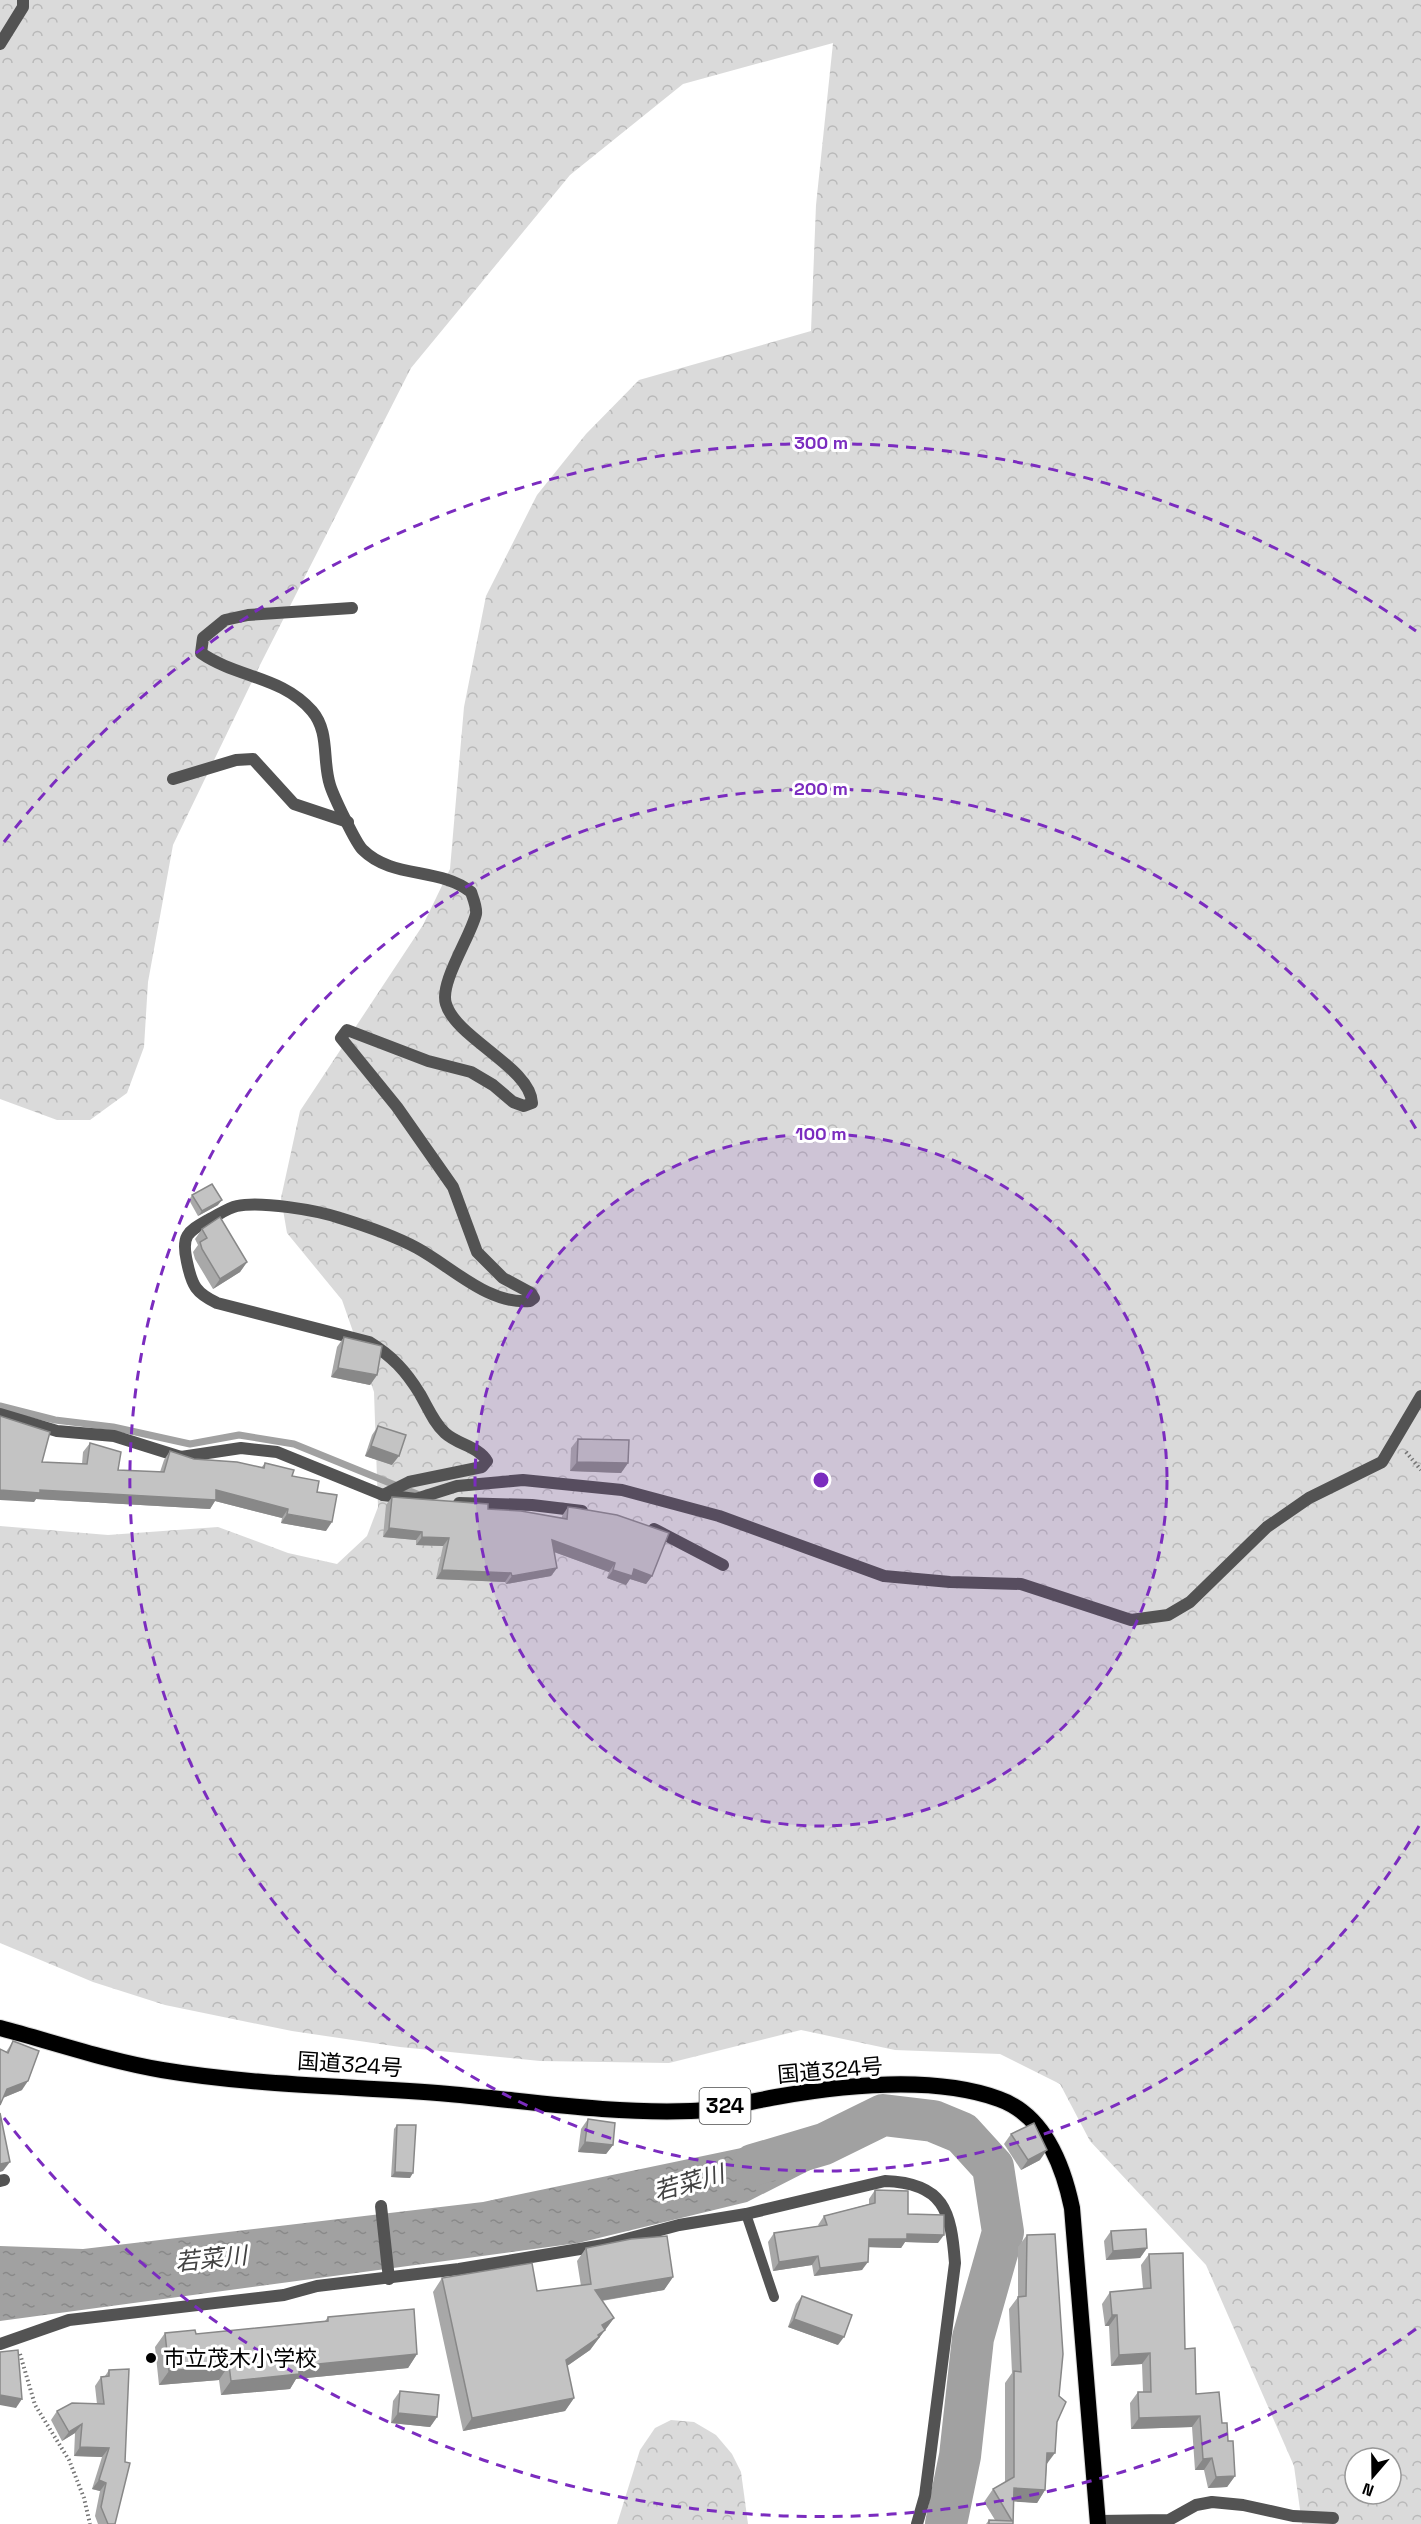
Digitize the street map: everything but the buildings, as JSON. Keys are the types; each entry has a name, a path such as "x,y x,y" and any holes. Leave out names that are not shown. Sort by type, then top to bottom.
{"highway":[{"name":"国道324号","path":"0,2028 160,2070 231,2078 449,2094 610,2109 692,2111 786,2095 866,2087 929,2085 983,2094 1018,2107 1041,2132 1060,2163 1068,2188 1098,2523"}],"street":[{"path":"0,44 22,8 24,0"},
{"path":"352,608 248,615 225,620 203,638 201,653 218,664 288,689 312,711 323,729 330,786 361,849 387,867 429,874 471,892 477,912 448,986 445,1003 456,1021 513,1072 531,1094 532,1102 524,1106 513,1102 493,1085 471,1072 428,1060 347,1030 341,1038 397,1107 453,1187 477,1252 503,1278 531,1293 534,1298 530,1302 517,1302 500,1296 458,1275 418,1248 367,1227 311,1211 235,1206 189,1231 184,1242 190,1277 199,1294 217,1303 369,1342 388,1353 404,1369 433,1419 446,1434 483,1455 487,1461 482,1467 409,1482 383,1496"},
{"path":"173,779 236,760 253,759 294,804 348,822"},
{"path":"416,1499 457,1486 524,1480 622,1490 719,1516 884,1576 950,1582 1021,1584 1131,1620 1168,1616 1190,1602 1267,1527 1309,1498 1382,1462 1421,1396"},
{"path":"0,1414 57,1431 114,1436 181,1456 241,1448 277,1452 383,1496 435,1502 532,1505 590,1512"},
{"path":"640,1524 723,1564"},
{"path":"0,2344 69,2320 284,2295 317,2286 389,2274 604,2245 679,2225 746,2214 885,2181 908,2182 928,2191 945,2207 952,2226 955,2263 925,2496 917,2524"},
{"path":"381,2206 389,2274"},
{"path":"1098,2523 1169,2520 1196,2505 1212,2502 1243,2505 1293,2517 1333,2518"}],"lane":[{"path":"746,2214 774,2297"}],"path":[{"path":"15,2339 35,2405 69,2460 84,2498 90,2524"}],"green space":[{"path":"0,0 1421,0 1421,2524 1302,2524 1294,2466 1206,2265 1090,2141 1060,2084 1000,2054 895,2050 801,2030 669,2063 540,2061 400,2047 292,2031 165,2005 93,1982 0,1943 0,1526 108,1535 218,1527 288,1553 337,1564 367,1536 378,1507 374,1392 342,1300 287,1233 281,1198 300,1111 423,925 450,869 464,707 486,596 537,495 586,434 639,380 811,331 816,205 833,43 683,84 570,175 411,368 260,665 173,845 148,982 144,1047 127,1093 90,1120 57,1120 0,1099"},
{"path":"671,2420 694,2422 716,2435 732,2454 741,2472 748,2524 617,2524 640,2450 655,2428"}],"water":[{"path":"804,2135 814,2168 747,2202 578,2243 0,2321 0,2246 83,2249 483,2202"}],"waterway":[{"path":"0,1406 55,1420 113,1427 190,1444 239,1435 294,1444 417,1494"},
{"name":"若菜川","path":"753,2165 824,2144 883,2115 933,2121 962,2133 993,2167 1003,2232 973,2338 960,2456 946,2524"}],"place":[{"name":"市立茂木小学校","path":"151,2358"}]}
